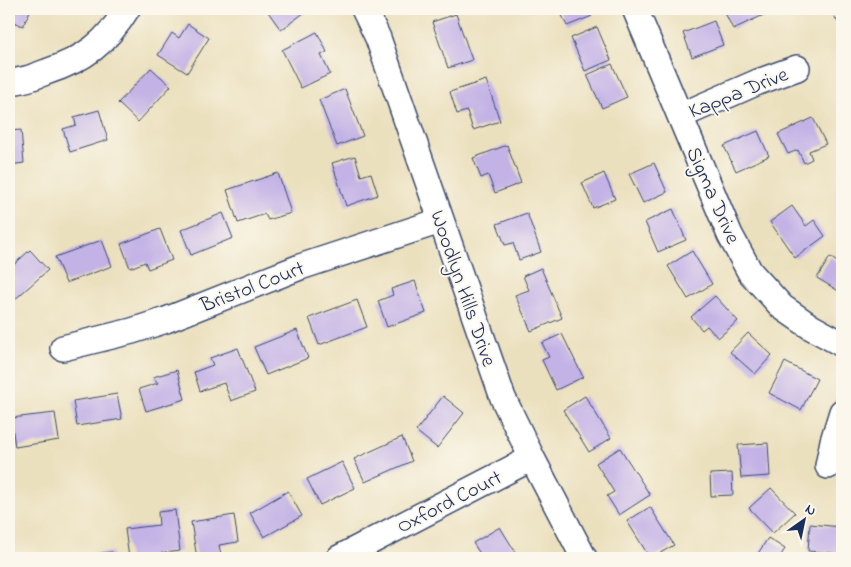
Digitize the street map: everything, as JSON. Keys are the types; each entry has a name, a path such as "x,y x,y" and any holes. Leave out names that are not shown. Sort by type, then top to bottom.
{"street":[{"path":"9,82 22,81 71,63 97,46 118,24 127,9"},
{"name":"Woodlyn Hills Drive","path":"364,9 378,38 502,398 584,558"},
{"name":"Sigma Drive","path":"635,9 730,235 750,272 782,307 811,327 842,344"},
{"name":"Kappa Drive","path":"680,116 758,82 797,68"},
{"name":"Bristol Court","path":"63,348 132,331 166,320 300,267 440,220"},
{"path":"828,466 832,441 842,412"},
{"name":"Oxford Court","path":"339,558 532,458"}],"building":[{"path":"9,9 31,9 23,26 9,20"},
{"path":"266,9 303,9 305,12 281,30"},
{"path":"559,9 589,9 592,16 567,26"},
{"path":"723,9 766,9 768,13 733,29"},
{"path":"842,9 842,29 833,14"},
{"path":"456,14 472,60 448,68 432,22"},
{"path":"714,21 723,45 692,57 683,33"},
{"path":"188,24 209,38 187,73 158,55 172,33 179,38"},
{"path":"597,27 611,60 585,71 571,38"},
{"path":"317,32 327,52 321,55 330,74 301,88 282,50"},
{"path":"612,64 627,97 602,108 587,75"},
{"path":"151,68 171,86 138,122 118,103"},
{"path":"486,80 500,121 473,130 467,111 457,114 450,92"},
{"path":"345,89 363,136 337,146 319,100"},
{"path":"99,110 108,140 70,152 63,129 76,125 74,117"},
{"path":"813,118 826,144 809,151 812,159 804,163 798,150 788,154 778,134"},
{"path":"21,130 24,163 9,165 9,131"},
{"path":"758,131 769,156 736,171 724,146"},
{"path":"507,145 521,183 495,193 488,175 481,178 473,158"},
{"path":"355,156 361,176 371,173 378,195 346,206 332,163"},
{"path":"654,163 667,192 643,203 629,174"},
{"path":"278,173 291,213 268,220 265,214 238,223 227,190"},
{"path":"604,173 615,199 593,208 582,183"},
{"path":"792,206 806,226 814,220 825,236 795,258 770,222"},
{"path":"673,209 686,240 658,252 645,222"},
{"path":"223,213 233,238 191,255 181,230"},
{"path":"527,213 541,252 519,260 513,243 505,245 497,224"},
{"path":"160,229 172,260 148,269 145,262 130,268 121,244"},
{"path":"102,240 112,266 66,283 55,257"},
{"path":"30,250 48,270 12,302 9,298 9,269"},
{"path":"692,251 712,284 688,299 668,266"},
{"path":"830,257 842,265 842,293 817,278"},
{"path":"541,268 562,318 531,331 515,295 529,290 523,276"},
{"path":"415,281 426,313 387,327 378,301 393,295 391,289"},
{"path":"715,296 738,321 718,338 707,326 702,330 691,317"},
{"path":"357,300 367,327 319,345 309,318"},
{"path":"297,330 308,358 266,375 254,347"},
{"path":"748,333 772,355 755,374 730,352"},
{"path":"562,334 583,377 556,390 542,360 549,357 542,343"},
{"path":"238,348 255,392 231,401 224,383 200,391 194,372 213,365 210,358"},
{"path":"785,362 817,379 801,410 769,393"},
{"path":"177,370 185,399 146,411 139,389 158,383 153,377"},
{"path":"117,394 122,419 77,426 73,401"},
{"path":"443,396 464,413 437,448 416,431"},
{"path":"585,396 611,438 589,452 563,410"},
{"path":"55,413 59,440 15,447 11,418"},
{"path":"402,437 412,461 365,482 354,459"},
{"path":"768,443 770,476 741,478 738,445"},
{"path":"620,448 650,495 619,515 607,496 614,492 596,463"},
{"path":"342,462 355,488 320,505 307,479"},
{"path":"732,473 733,495 711,496 710,474"},
{"path":"771,488 795,513 773,533 749,508"},
{"path":"288,491 302,516 264,537 250,513"},
{"path":"650,507 674,545 652,558 650,558 627,521"},
{"path":"175,510 180,551 155,554 156,558 129,558 125,529 159,525 158,512"},
{"path":"234,515 238,542 219,545 221,555 197,558 191,522"},
{"path":"810,524 842,527 841,554 808,551"},
{"path":"500,527 519,558 483,558 473,543"},
{"path":"768,538 785,549 779,558 755,558"},
{"path":"112,552 113,558 66,558 66,557"}]}
